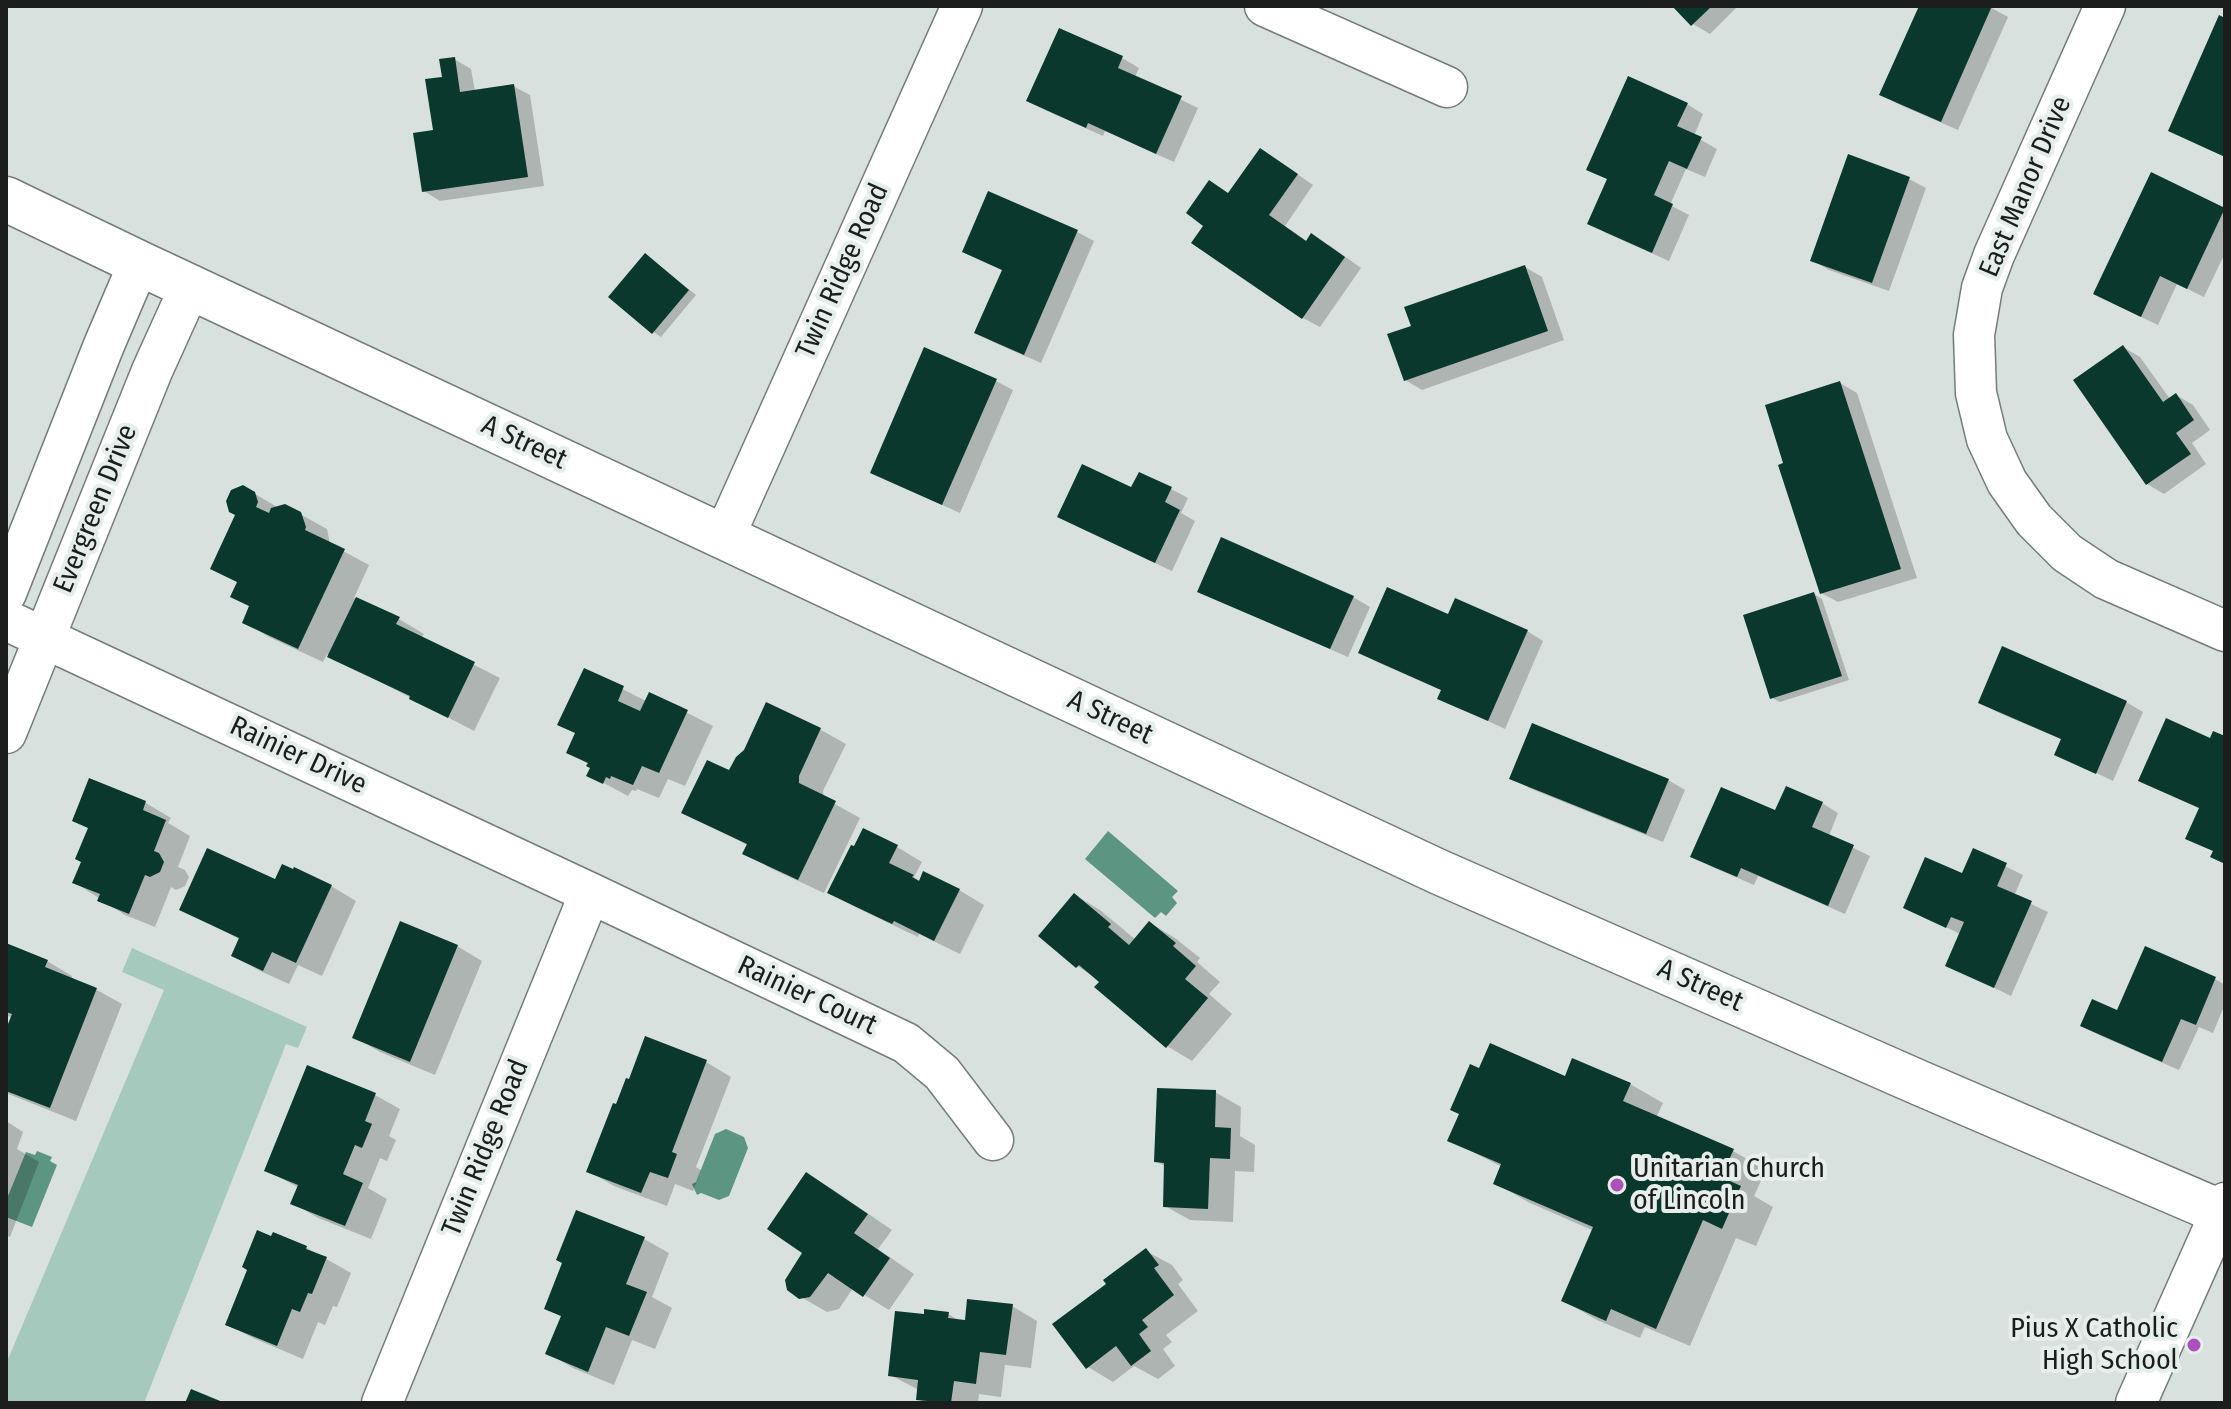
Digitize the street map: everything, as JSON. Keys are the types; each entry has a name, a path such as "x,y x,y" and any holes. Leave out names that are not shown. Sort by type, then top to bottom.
{"main road":[{"name":"A Street","path":"6,199 1450,877 1922,1084 2224,1210"}],"street":[{"name":"Twin Ridge Road","path":"724,537 962,6"},
{"path":"1265,6 1447,87"},
{"name":"East Manor Drive","path":"2105,6 1982,288 1974,335 1976,393 1987,439 2007,482 2034,520 2067,553 2106,579 2225,631"},
{"name":"Evergreen Drive","path":"6,593 139,263"},
{"name":"Evergreen Drive","path":"6,733 152,371 190,287"},
{"name":"Rainier Drive","path":"6,620 590,893"},
{"name":"Twin Ridge Road","path":"382,1403 590,893"},
{"name":"Rainier Court","path":"590,893 906,1043 942,1073 993,1140"},
{"path":"2136,1403 2224,1210"}],"shaded area":[{"path":"1108,831 1178,891 1172,897 1177,903 1166,916 1161,912 1155,918 1085,859"},
{"path":"132,948 307,1027 298,1048 286,1044 144,1403 6,1403 6,1364 164,990 122,972"},
{"path":"726,1129 744,1137 748,1148 729,1196 719,1200 701,1193 697,1195 692,1184 696,1182 715,1134"},
{"path":"37,1151 52,1157 50,1161 57,1165 32,1227 6,1217 6,1201 26,1152 35,1155"}],"building":[{"path":"1672,6 1712,6 1691,26"},
{"path":"1919,6 1992,6 1941,122 1879,95"},
{"path":"2219,15 2225,18 2225,157 2168,131"},
{"path":"1059,28 1123,56 1118,68 1182,96 1156,154 1088,123 1086,128 1026,101"},
{"path":"455,57 460,92 514,84 528,177 422,192 413,133 433,130 425,79 442,77 439,59"},
{"path":"1628,76 1688,103 1677,126 1702,137 1687,169 1669,161 1654,195 1673,204 1652,253 1587,224 1607,179 1586,170"},
{"path":"1260,148 1298,174 1269,215 1306,241 1311,233 1345,257 1302,319 1191,243 1203,226 1186,213 1209,180 1228,193"},
{"path":"1848,154 1910,177 1872,283 1810,261"},
{"path":"2151,172 2225,208 2187,289 2160,276 2141,317 2093,294"},
{"path":"988,191 1078,230 1024,355 974,333 1002,270 962,252"},
{"path":"645,253 689,290 652,334 608,297"},
{"path":"1525,265 1548,331 1404,381 1387,334 1411,326 1404,307"},
{"path":"2123,345 2163,402 2176,393 2194,420 2176,433 2191,454 2146,485 2073,380"},
{"path":"924,347 997,379 942,505 870,473"},
{"path":"1840,381 1901,569 1820,594 1778,465 1783,463 1765,405"},
{"path":"1082,464 1131,487 1139,472 1172,487 1165,502 1180,510 1155,563 1057,517"},
{"path":"243,485 255,492 256,507 269,513 271,508 285,504 301,512 305,530 345,549 298,649 242,623 249,606 230,597 237,582 210,569 235,515 229,512 226,501 231,490"},
{"path":"1221,537 1354,596 1330,649 1197,592"},
{"path":"1387,587 1448,614 1455,598 1528,630 1488,721 1437,699 1441,690 1358,653"},
{"path":"1814,592 1842,676 1770,699 1743,615"},
{"path":"356,597 400,617 396,624 475,662 448,718 409,699 410,696 327,657"},
{"path":"2002,646 2127,701 2096,774 2054,755 2061,739 1978,703"},
{"path":"584,668 624,686 618,701 640,711 649,692 688,710 659,773 642,766 633,785 611,776 610,779 606,777 603,784 586,776 590,768 586,766 588,763 566,753 575,733 557,725"},
{"path":"766,702 821,728 799,776 799,783 836,801 798,880 742,854 747,844 681,813 707,760 729,770 744,750"},
{"path":"2166,718 2210,738 2213,731 2225,736 2225,864 2210,857 2213,851 2185,839 2199,808 2138,781"},
{"path":"1532,723 1669,779 1646,834 1509,779"},
{"path":"89,778 146,801 143,810 166,820 154,851 164,862 160,872 150,877 145,875 129,914 97,901 100,894 72,883 81,862 75,859 88,828 72,821"},
{"path":"1786,786 1823,802 1812,827 1854,845 1828,906 1741,868 1737,877 1690,857 1721,787 1775,810"},
{"path":"863,828 898,845 889,863 914,875 912,877 919,881 923,871 960,889 934,941 827,893"},
{"path":"207,848 275,879 282,864 332,885 296,963 272,952 263,971 231,956 239,938 179,910"},
{"path":"1973,848 2007,863 1997,886 2032,901 1994,988 1945,966 1964,922 1951,917 1946,928 1903,908 1925,857 1962,873"},
{"path":"1074,893 1111,924 1108,927 1129,945 1149,921 1176,943 1173,946 1196,966 1185,979 1208,998 1166,1048 1094,987 1099,982 1079,965 1076,968 1038,936"},
{"path":"400,921 458,945 410,1062 352,1038"},
{"path":"6,943 48,960 45,967 97,988 50,1108 6,1091 6,1029 12,1014 6,1012"},
{"path":"2145,946 2216,977 2196,1025 2181,1019 2162,1062 2080,1026 2092,999 2117,1010"},
{"path":"645,1036 707,1060 672,1152 677,1154 668,1178 650,1172 641,1193 586,1172 613,1103 616,1104 626,1078 629,1079"},
{"name":"Unitarian Church of Lincoln","path":"1490,1043 1565,1076 1572,1058 1631,1083 1623,1101 1734,1149 1721,1177 1741,1186 1722,1229 1703,1220 1656,1329 1611,1309 1606,1321 1561,1301 1593,1227 1493,1184 1501,1164 1447,1141 1459,1114 1450,1110 1470,1064 1479,1068"},
{"path":"307,1065 376,1093 365,1121 372,1124 362,1148 355,1145 343,1174 363,1183 345,1226 290,1204 298,1185 264,1171"},
{"path":"1157,1088 1216,1090 1215,1127 1231,1128 1230,1159 1210,1158 1208,1209 1163,1207 1164,1163 1154,1162"},
{"path":"806,1172 868,1214 854,1233 890,1258 863,1297 828,1273 810,1297 799,1299 787,1290 785,1280 802,1253 767,1229"},
{"path":"576,1210 645,1237 626,1284 647,1292 629,1336 606,1327 588,1372 545,1354 561,1316 544,1309 562,1263 556,1260"},
{"path":"257,1230 271,1236 273,1232 327,1257 312,1294 308,1293 300,1312 292,1309 277,1346 225,1325 247,1270 242,1267"},
{"path":"1146,1248 1159,1265 1154,1268 1174,1295 1142,1320 1148,1327 1139,1334 1151,1351 1131,1366 1116,1346 1086,1369 1052,1324 1106,1284 1103,1280"},
{"path":"967,1299 1013,1304 1006,1355 980,1352 976,1384 954,1381 951,1403 916,1400 918,1380 888,1376 895,1311 924,1314 924,1309 949,1312 948,1318 965,1320"},
{"path":"191,1389 225,1403 185,1403"}],"place":[{"name":"Unitarian Church of Lincoln","path":"1617,1185"},
{"name":"Pius X Catholic High School","path":"2194,1345"}]}
